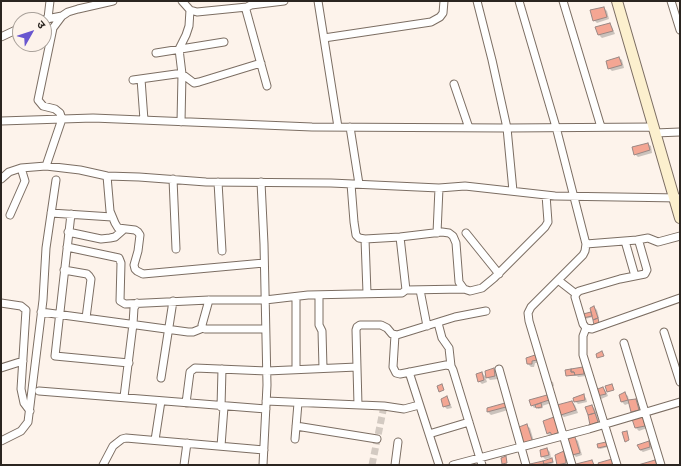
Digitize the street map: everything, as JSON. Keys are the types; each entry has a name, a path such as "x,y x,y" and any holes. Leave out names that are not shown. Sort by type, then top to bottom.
{"street":[{"path":"47,12 50,1"},
{"path":"46,166 62,119 60,113 55,109 43,106 38,100 53,28 62,16 68,12 98,3 113,1"},
{"path":"182,1 190,10 197,12 247,7 251,5 284,1"},
{"path":"318,1 338,127"},
{"path":"324,38 431,22 440,17 443,13 444,1"},
{"path":"477,1 508,128 513,191"},
{"path":"518,1 556,127 575,196 586,244 583,255 531,307 528,313 572,465"},
{"path":"563,1 601,128"},
{"path":"612,1 645,113 653,126"},
{"path":"617,1 653,126 677,198 680,218"},
{"path":"671,1 680,30"},
{"path":"247,7 246,10 266,86"},
{"path":"181,122 182,74 179,49 189,26 190,10"},
{"path":"52,18 62,16"},
{"path":"1,37 12,32"},
{"path":"156,53 224,42"},
{"path":"144,120 137,80 182,74 191,81 199,82 261,63"},
{"path":"454,84 469,128"},
{"path":"1,121 93,118 338,127 601,128 653,126 680,132"},
{"path":"350,127 355,184 356,235 359,238 366,239 448,233 453,236 456,243 459,282 464,289"},
{"path":"1,179 10,172 21,168 46,166 80,170 108,176 218,182 355,184 439,188 465,186 546,195 677,198"},
{"path":"10,215 24,181 21,168"},
{"path":"108,176 110,211 112,217 118,228 123,230 134,230 140,235 135,269 143,274 264,263"},
{"path":"173,179 176,249"},
{"path":"1,441 21,431 28,422 41,312 46,248 56,180"},
{"path":"218,182 222,251"},
{"path":"260,182 267,370 263,465"},
{"path":"437,233 439,188"},
{"path":"67,246 118,258 121,263 120,301 125,304 173,301 265,300 319,295 402,293 406,290 464,289 470,291 482,288 499,274 545,227 548,222 546,195"},
{"path":"51,213 112,217"},
{"path":"71,214 55,356 129,363"},
{"path":"68,232 101,239 110,238 123,230"},
{"path":"466,233 499,274"},
{"path":"586,244 648,238 658,242 680,236"},
{"path":"400,237 406,290"},
{"path":"366,239 367,293"},
{"path":"576,294 579,291 645,274 647,270 637,240"},
{"path":"625,241 635,276"},
{"path":"64,270 86,274 91,279 86,318"},
{"path":"558,280 576,294"},
{"path":"420,290 426,326"},
{"path":"576,294 575,297 583,324 586,328 592,329 680,298"},
{"path":"319,295 319,325 322,331 323,368"},
{"path":"296,297 296,369"},
{"path":"203,328 209,300"},
{"path":"161,378 173,301"},
{"path":"124,397 134,308 137,303"},
{"path":"1,304 21,306 26,310 21,389 24,403 30,411"},
{"path":"395,335 454,317 486,311"},
{"path":"41,312 192,332 203,328 266,329"},
{"path":"438,323 440,334 449,348 450,366 453,370 482,465"},
{"path":"358,405 357,327 381,325 395,335"},
{"path":"586,328 583,336 583,355 617,465"},
{"path":"664,332 680,382"},
{"path":"395,335 394,371 400,374 442,365 450,366"},
{"path":"624,343 661,465"},
{"path":"1,368 23,361"},
{"path":"186,403 190,372 195,368 267,370 357,367"},
{"path":"221,446 222,369"},
{"path":"499,370 526,465"},
{"path":"409,372 439,465"},
{"path":"39,391 161,400 222,407 266,409"},
{"path":"155,440 161,400"},
{"path":"266,401 384,406 404,409 419,405"},
{"path":"453,465 604,425 680,402"},
{"path":"295,440 298,403"},
{"path":"429,434 469,422"},
{"path":"296,426 377,439"},
{"path":"103,465 113,446 122,439 155,440 264,450"},
{"path":"395,465 398,442"},
{"path":"184,465 187,443"}],"building":[{"path":"604,7 607,17 593,21 590,10"},
{"path":"610,23 613,31 598,35 595,27"},
{"path":"619,57 622,65 608,69 606,61"},
{"path":"648,143 650,150 634,155 632,147"},
{"path":"594,306 598,318 593,320 590,308"},
{"path":"591,312 592,316 583,318 583,314"},
{"path":"598,318 599,323 594,325 593,320"},
{"path":"602,351 604,356 597,358 596,354"},
{"path":"535,355 537,360 532,361 532,364 527,364 526,358"},
{"path":"583,367 584,374 575,375 574,372 571,372 571,369"},
{"path":"494,368 495,376 486,378 485,371"},
{"path":"571,369 571,372 574,372 575,375 566,376 565,370"},
{"path":"482,372 484,380 478,382 476,374"},
{"path":"442,384 444,390 439,392 437,386"},
{"path":"612,384 614,390 607,392 605,386"},
{"path":"603,387 606,394 597,396 595,390"},
{"path":"625,392 628,400 621,402 619,395"},
{"path":"584,394 585,400 574,402 573,398"},
{"path":"547,395 549,400 531,406 529,400"},
{"path":"447,396 450,405 443,407 441,399"},
{"path":"636,399 639,410 631,412 628,400"},
{"path":"572,401 576,410 561,415 557,405"},
{"path":"505,403 506,407 487,412 487,408"},
{"path":"541,403 542,407 536,408 535,405"},
{"path":"592,405 595,413 588,415 585,407"},
{"path":"595,413 598,422 590,425 588,415"},
{"path":"642,415 645,426 635,428 632,419"},
{"path":"554,417 559,432 552,435 550,432 547,434 543,421"},
{"path":"527,424 533,443 524,445 519,427"},
{"path":"627,431 629,440 625,442 622,432"},
{"path":"575,437 580,453 572,455 567,439"},
{"path":"649,441 650,447 640,450 637,445"},
{"path":"606,442 607,446 598,448 597,444"},
{"path":"547,448 549,455 541,457 540,450"},
{"path":"564,451 566,463 557,465 555,455"},
{"path":"506,456 507,463 502,464 501,458"},
{"path":"552,458 553,462 544,464 543,461"},
{"path":"612,459 613,464 599,465 598,463"},
{"path":"592,460 594,465 576,465 576,464"},
{"path":"655,460 657,465 638,465"},
{"path":"543,461 544,464 530,465 530,464"}],"tunnel":[{"path":"372,465 384,406"}]}
